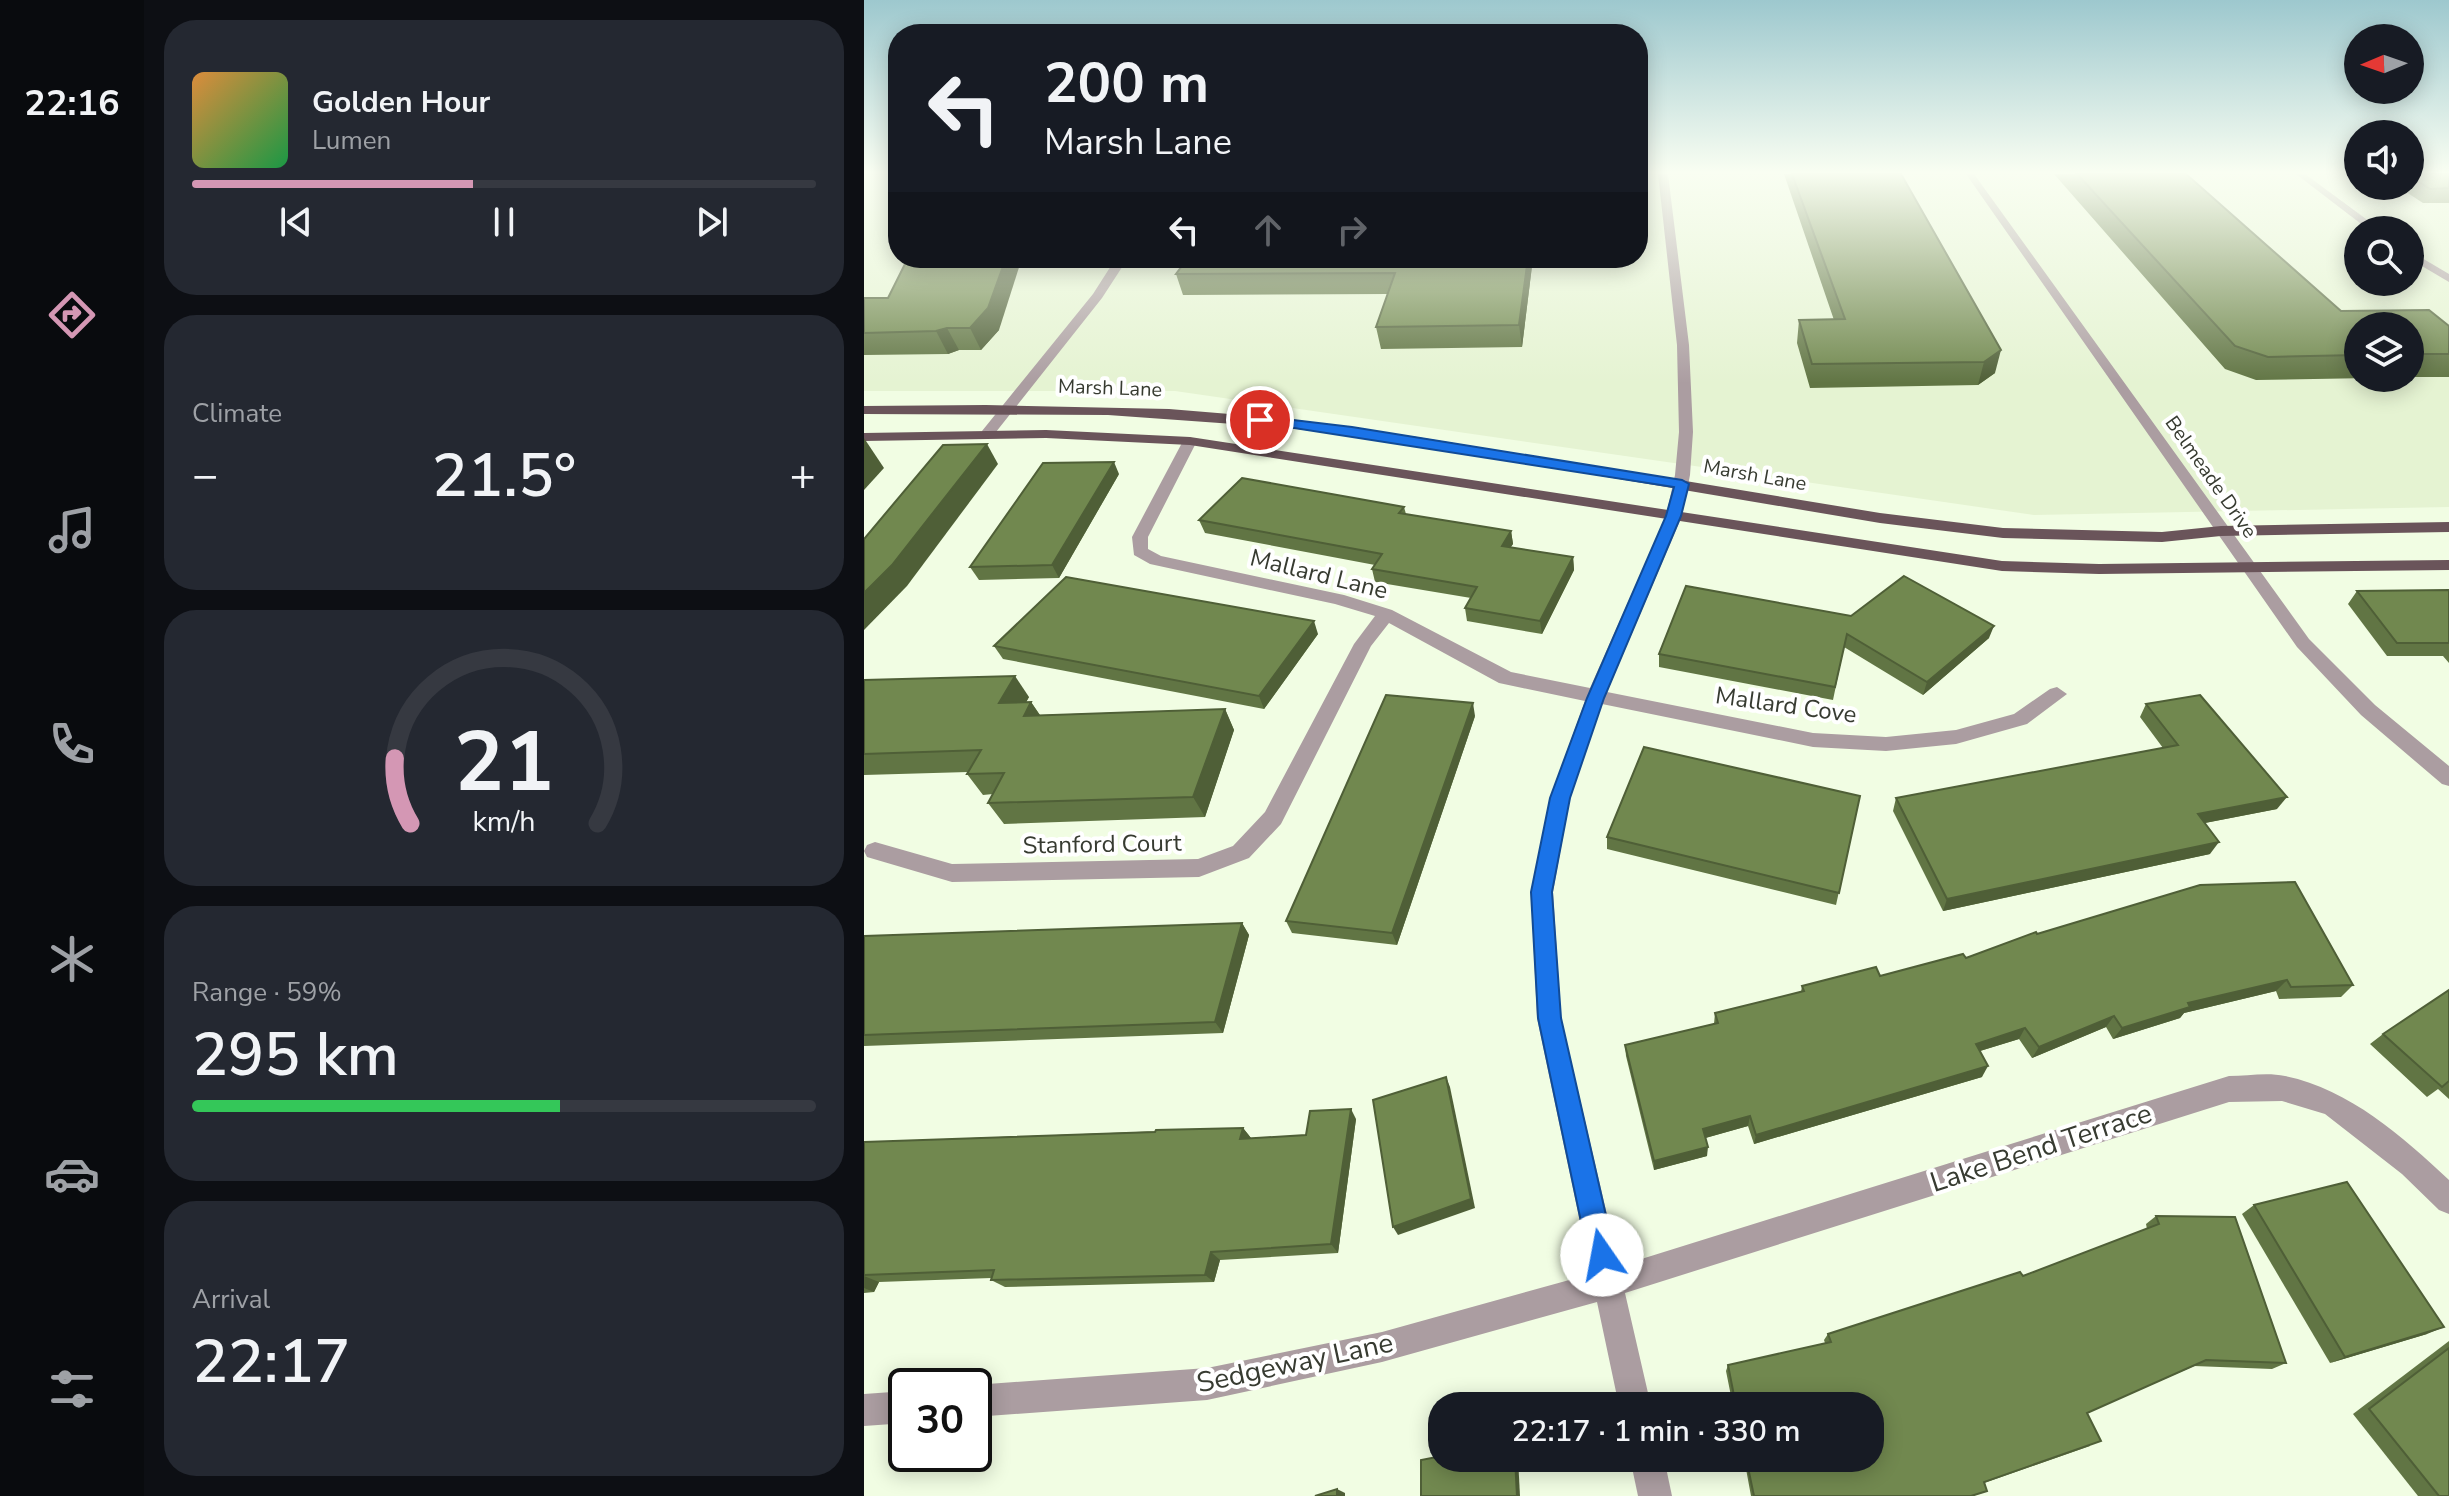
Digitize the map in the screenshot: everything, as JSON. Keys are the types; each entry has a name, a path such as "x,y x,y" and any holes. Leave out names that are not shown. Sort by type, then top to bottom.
{"main road":[{"name":"Marsh Lane","path":"864,410 1080,408 1260,420 1352,431 1682,484 1784,504 1990,534 2071,538 2196,537 2221,531 2449,527"},
{"path":"864,437 987,434 1190,441 2002,566 2099,569 2449,565"}],"street":[{"path":"1632,1392 1549,1018 1542,892 1560,798 1595,698 1674,516 1682,484 1687,415 1671,244"},
{"name":"Belmeade Drive","path":"2019,244 2221,531 2314,654 2368,710 2449,778"},
{"path":"2424,263 2449,279"},
{"path":"987,434 1098,296 1116,268"},
{"name":"Mallard Lane","path":"1190,441 1140,537 1140,551 1156,560 1338,599 1386,614 1506,678 1595,698"},
{"name":"Stanford Court","path":"875,851 952,873 1199,868 1241,852 1273,818 1363,644 1386,614"},
{"name":"Mallard Cove","path":"1595,698 1813,740 1886,744 1956,737 2020,719 2057,694"},
{"name":"Lake Bend Terrace","path":"1608,1284 2229,1089 2282,1088 2332,1103 2412,1164 2449,1200"},
{"name":"Sedgeway Lane","path":"992,1400 1207,1384 1382,1347 1608,1284"},
{"path":"864,1410 888,1408"},
{"path":"1650,1472 1655,1496"}],"shaded area":[{"path":"864,244 888,244 888,268 1648,268 1648,244 2344,244 2344,296 2424,296 2424,244 2449,244 2449,507 2034,515 1175,391 864,391"}],"building":[{"path":"1818,244 1941,244 2001,350 1984,362 1812,364 1799,320 1845,319"},
{"path":"2141,244 2265,244 2341,311 2429,310 2449,326 2449,354 2424,354 2424,312 2344,312 2344,355 2268,357 2235,346"},
{"path":"903,268 1002,268 988,308 970,328 864,333 864,298 888,298"},
{"path":"1180,268 1527,268 1519,325 1376,327 1395,273 1176,274"},
{"path":"987,444 892,565 864,593 864,539 943,445"},
{"path":"1114,462 1052,565 970,567 1043,463"},
{"path":"1242,478 1404,507 1399,513 1511,531 1502,546 1573,557 1540,621 1465,608 1477,587 1372,569 1382,554 1199,520"},
{"path":"1904,576 1994,626 1927,682 1847,634 1835,687 1659,654 1686,586 1851,616"},
{"path":"1066,577 1314,621 1259,696 994,646"},
{"path":"2449,590 2449,643 2397,643 2357,591"},
{"path":"1015,676 999,703 1031,702 1024,716 1225,709 1193,797 988,803 1004,773 967,774 981,750 864,754 864,680"},
{"path":"1386,695 1473,703 1392,933 1286,921"},
{"path":"2200,695 2287,797 2198,814 2219,842 1947,899 1896,798 2178,745 2146,704"},
{"path":"1644,747 1860,796 1839,893 1607,837"},
{"path":"2295,882 2353,985 2291,987 2287,980 2188,1003 2190,1007 2122,1028 2114,1016 2039,1047 2025,1028 1976,1044 1988,1066 1756,1135 1750,1116 1703,1129 1708,1147 1654,1161 1625,1045 1718,1023 1715,1013 1804,991 1802,986 1876,967 1880,976 1963,954 1966,958 2036,932 2200,885"},
{"path":"1242,923 1215,1022 864,1035 864,936"},
{"path":"2449,990 2449,1081 2442,1087 2383,1034"},
{"path":"1446,1077 1471,1199 1393,1227 1373,1100"},
{"path":"1351,1109 1331,1244 1211,1252 1205,1275 991,1280 994,1270 864,1275 864,1142 1243,1128 1240,1139 1306,1135 1310,1111"},
{"path":"2347,1182 2444,1327 2345,1357 2254,1205"},
{"path":"2156,1216 2235,1217 2286,1363 2206,1360 2087,1413 2101,1441 1984,1482 1987,1491 1971,1496 1754,1496 1749,1472 1884,1472 1884,1392 1733,1392 1728,1365 1831,1342 1828,1334 2020,1272 2023,1276 2159,1224"},
{"path":"2449,1348 2449,1496 2439,1496 2369,1409"},
{"path":"1428,1459 1428,1472 1516,1472 1517,1496 1421,1496 1421,1460"},
{"path":"1337,1489 1337,1496 1315,1496"}],"route":[{"path":"1260,420 1352,431 1682,484 1674,516 1595,698 1560,798 1542,892 1549,1018 1602,1255"}]}
